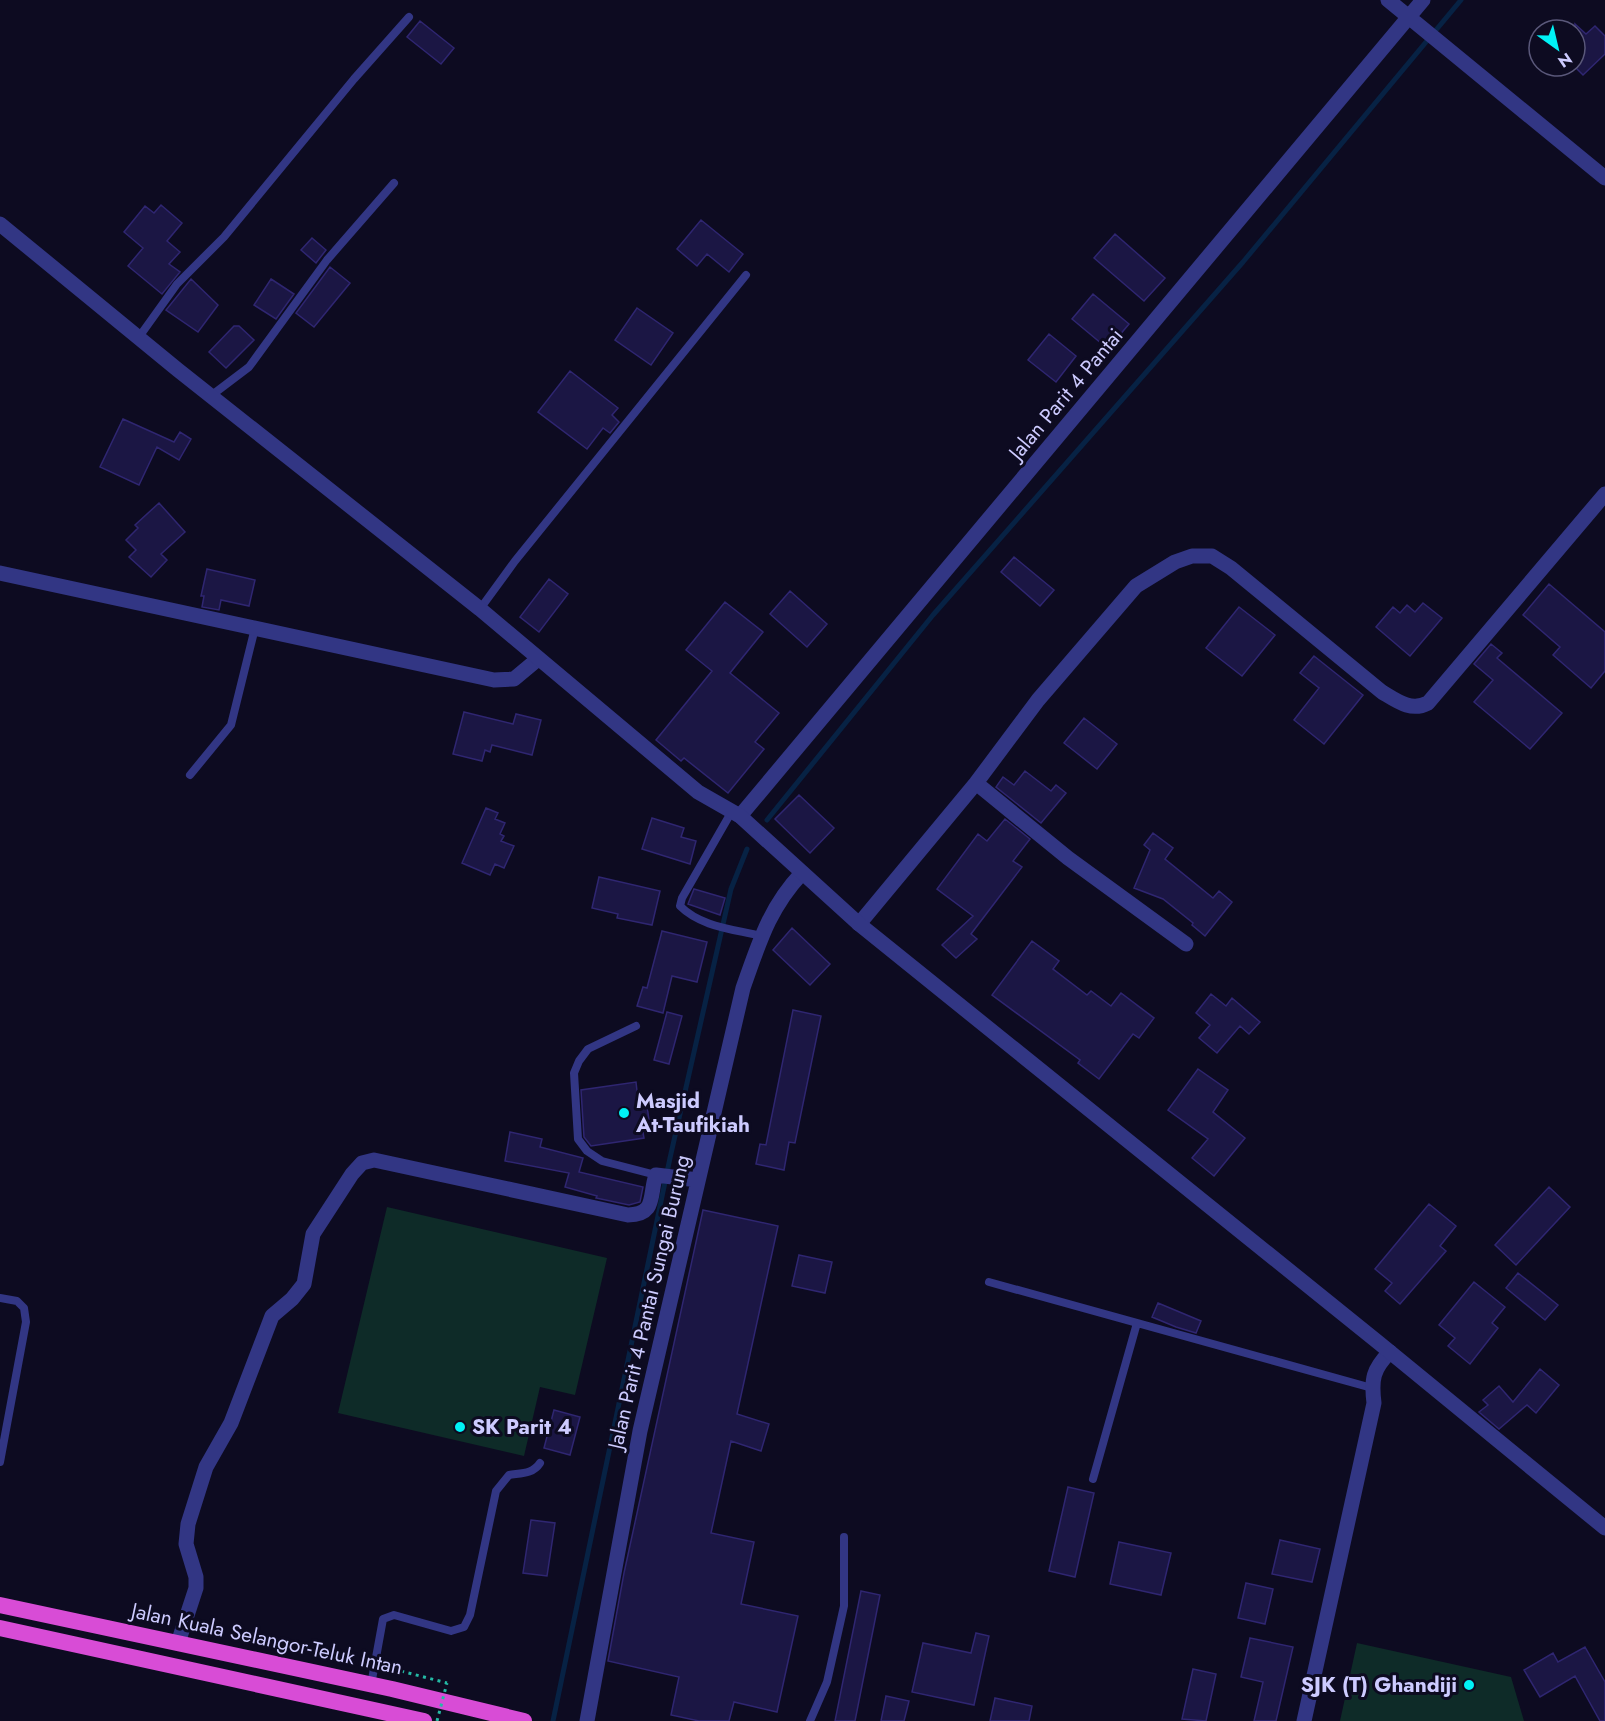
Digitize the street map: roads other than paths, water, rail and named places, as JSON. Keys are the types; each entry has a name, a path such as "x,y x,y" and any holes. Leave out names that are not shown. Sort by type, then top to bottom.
{"highway":[{"name":"Jalan Kuala Selangor-Teluk Intan","path":"0,1605 371,1685 524,1721"},
{"path":"0,1628 424,1721"}],"street":[{"path":"1388,0 1605,178"},
{"name":"Jalan Parit 4 Pantai","path":"736,813 1424,0"},
{"path":"0,224 480,609 698,792 736,813 859,924 1605,1528"},
{"path":"859,924 976,783 1038,700 1136,586 1175,562 1192,556 1212,556 1231,568 1382,692 1402,704 1415,708 1428,703 1605,494"},
{"path":"0,573 494,680 514,679 538,659"},
{"path":"976,783 1068,858 1186,944"},
{"name":"Jalan Parit 4 Pantai Sungai Burung","path":"587,1721 640,1431 743,988 764,927 786,890 802,873"},
{"path":"178,1643 196,1588 196,1577 186,1544 188,1524 206,1467 231,1423 272,1316 292,1299 304,1284 313,1234 352,1174 362,1163 374,1160 628,1215 637,1215 646,1210 665,1176 698,1180"},
{"path":"1304,1721 1374,1403 1372,1388 1374,1373 1390,1352"}],"lane":[{"path":"139,337 177,284 224,237 354,79 409,18"},
{"path":"212,395 249,367 327,260 394,183"},
{"path":"480,609 514,561 746,275"},
{"path":"190,775 231,724 255,628"},
{"path":"736,813 681,898 680,906 690,916 715,925 761,936"},
{"path":"636,1026 588,1049 579,1061 574,1073 578,1139 587,1150 602,1161 665,1176"},
{"path":"989,1282 1372,1388"},
{"path":"0,1298 17,1302 24,1308 26,1322 0,1462"},
{"path":"1093,1479 1137,1323"},
{"path":"371,1685 383,1619 394,1615 451,1630 464,1627 470,1615 496,1491 510,1475 526,1473 536,1469 540,1463"},
{"path":"810,1721 827,1682 844,1606 844,1538"}],"waterway":[{"path":"767,820 933,615 1243,262 1461,0"},
{"path":"553,1721 670,1158 731,889 747,849"}],"place":[{"name":"Masjid At-Taufikiah","path":"624,1113"},
{"name":"SK Parit 4","path":"460,1427"},
{"name":"SJK (T) Ghandiji","path":"1469,1685"}]}
